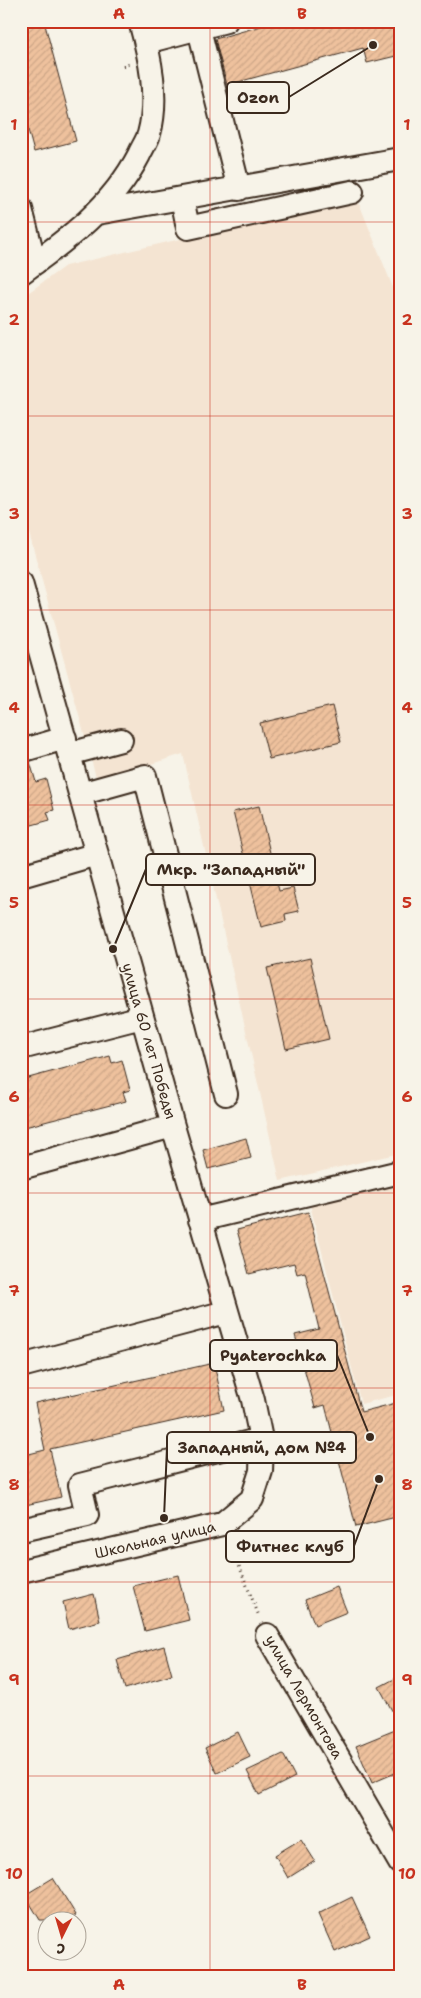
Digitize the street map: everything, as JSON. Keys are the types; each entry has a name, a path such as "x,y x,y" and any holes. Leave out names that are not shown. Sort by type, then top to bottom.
{"street":[{"path":"28,268 97,213 128,175 149,135 154,94 143,31 226,21"},
{"path":"198,25 238,189"},
{"path":"97,213 400,159"},
{"path":"182,198 188,228 352,192"},
{"path":"23,221 28,268"},
{"name":"улица 60 лет Победы","path":"21,583 142,1017 253,1400 261,1439 261,1471"},
{"path":"21,751 121,740"},
{"path":"80,794 145,776 226,1094"},
{"path":"21,876 97,854"},
{"path":"21,1048 142,1017"},
{"path":"21,1168 173,1126"},
{"path":"200,1220 400,1172"},
{"path":"21,1366 226,1312"},
{"path":"21,1530 87,1515 80,1485 261,1439"},
{"name":"Школьная улица","path":"21,1570 222,1524 252,1499 261,1471"},
{"name":"улица Лермонтова","path":"267,1635 400,1863"}],"path":[{"name":"улица Лермонтова","path":"222,1524 267,1635"}],"shaded area":[{"path":"357,198 400,305 400,1153 280,1181 183,754 97,781 21,504 21,298 65,266"},
{"path":"400,1184 400,1394 361,1404 310,1205"}],"green space":[{"path":"21,1319 31,1355 21,1357"}],"building":[{"path":"21,21 44,21 76,141 34,152 21,104"},
{"path":"279,21 400,21 400,55 367,63 363,48 227,85 215,39"},
{"path":"332,706 341,742 269,759 260,723"},
{"path":"30,762 36,782 46,779 54,810 47,812 50,820 21,828 21,764"},
{"path":"259,806 279,891 293,888 299,911 285,914 286,921 261,927 233,812"},
{"path":"310,958 329,1039 286,1049 267,968"},
{"path":"110,1056 112,1063 122,1060 130,1090 123,1092 126,1101 21,1128 21,1080"},
{"path":"246,1138 251,1158 208,1169 203,1150"},
{"path":"308,1212 361,1412 400,1402 400,1516 356,1527 325,1405 315,1408 295,1335 319,1329 305,1272 297,1274 294,1263 249,1274 237,1230"},
{"path":"214,1363 224,1410 50,1449 61,1497 21,1506 21,1456 45,1450 35,1403"},
{"path":"178,1575 189,1620 145,1631 133,1586"},
{"path":"337,1587 347,1612 315,1625 305,1600"},
{"path":"94,1594 100,1621 69,1629 63,1602"},
{"path":"164,1646 172,1675 125,1689 117,1660"},
{"path":"400,1676 400,1725 379,1687"},
{"path":"400,1728 400,1771 372,1783 356,1746"},
{"path":"238,1732 250,1757 217,1773 205,1748"},
{"path":"283,1754 295,1777 259,1795 247,1771"},
{"path":"301,1839 315,1861 288,1878 275,1855"},
{"path":"53,1878 73,1910 38,1910 38,1917 25,1895"},
{"path":"352,1897 370,1936 335,1952 318,1914"}],"place":[{"name":"Ozon","path":"373,45"},
{"name":"Мкр. \"Западный\"","path":"113,949"},
{"name":"Pyaterochka","path":"370,1437"},
{"name":"Фитнес клуб","path":"379,1479"},
{"name":"Западный, дом №4","path":"164,1518"}]}
